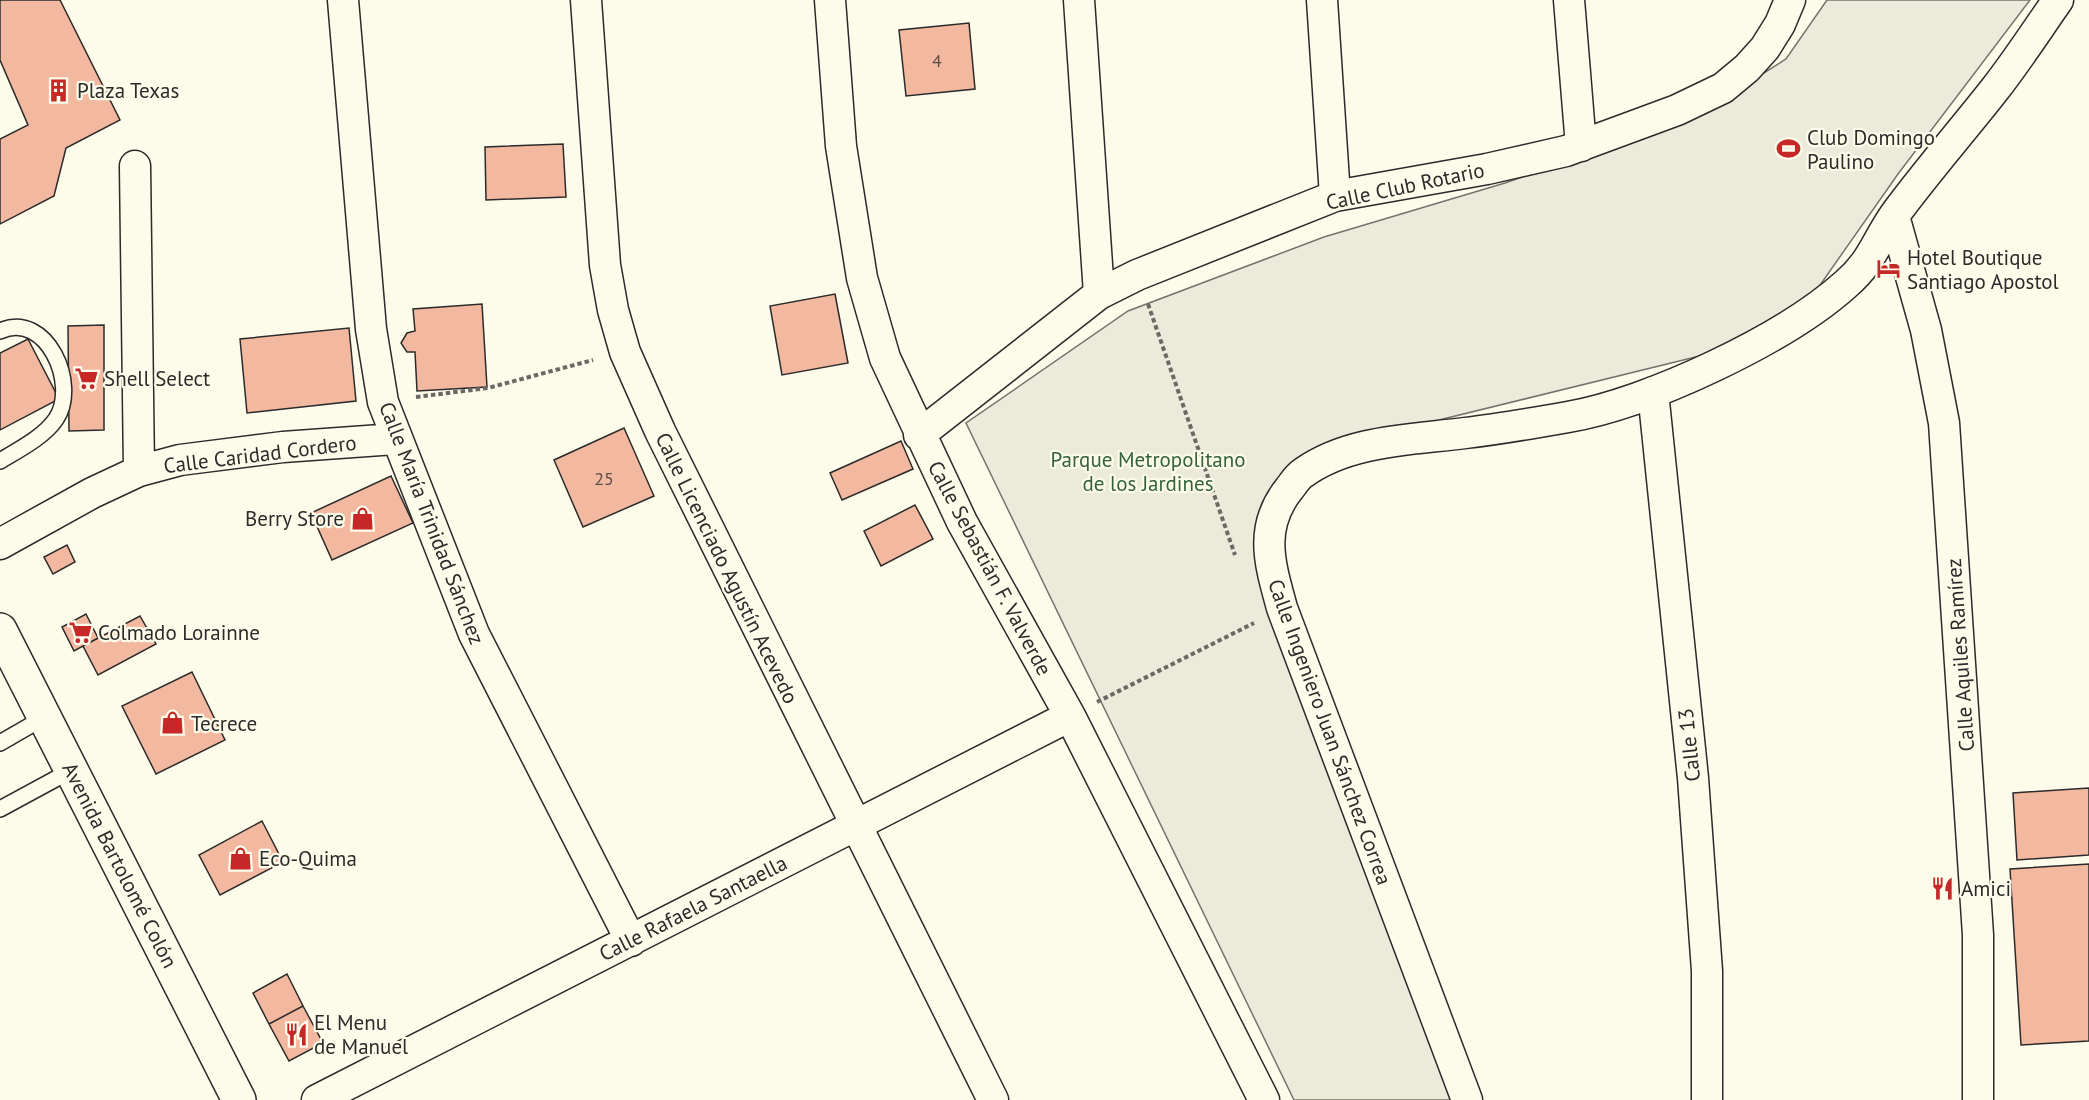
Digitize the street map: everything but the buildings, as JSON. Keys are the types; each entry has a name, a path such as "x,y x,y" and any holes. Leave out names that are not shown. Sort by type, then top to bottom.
{"main road":[{"name":"Avenida Bartolomé Colón","path":"0,630 239,1100"}],"street":[{"name":"Calle María Trinidad Sánchez","path":"343,0 371,329 383,402 395,439 474,634 631,941"},
{"name":"Calle Licenciado Agustín Acevedo","path":"586,0 604,265 613,310 625,352 655,421 854,825 993,1100"},
{"name":"Calle Sebastián F. Valverde","path":"830,0 841,146 862,278 885,358 919,435 962,522 1070,716 1264,1100"},
{"path":"1079,0 1099,294"},
{"path":"1322,0 1335,196"},
{"path":"1569,0 1581,146"},
{"name":"Calle Club Rotario","path":"919,435 1099,294 1137,275 1335,196 1487,169 1581,146 1677,110 1723,88 1747,68 1765,48 1780,24 1790,0"},
{"name":"Calle Ingeniero Juan Sánchez Correa","path":"1467,1100 1282,608 1271,570 1270,521 1280,501 1300,474 1335,454 1381,444 1578,416 1653,392 1724,360 1810,314 1848,283 1873,256 1894,216 1997,86 2058,0"},
{"path":"135,166 139,471"},
{"name":"Calle Aquiles Ramírez","path":"1894,216 1926,330 1944,423 1978,935 1978,1100"},
{"name":"Calle 13","path":"1653,392 1661,489 1693,778 1707,971 1707,1100"},
{"name":"Calle Caridad Cordero","path":"0,544 93,493 139,471 180,460 283,447 395,439"},
{"name":"Calle Rafaela Santaella","path":"316,1100 1070,716"}],"lane":[{"path":"0,331 8,327 22,328 45,340 58,367 65,396 56,419 19,450 0,461"},
{"path":"0,743 45,717"},
{"path":"0,809 72,770"}],"path":[{"path":"1137,275 1239,565"},
{"path":"383,402 488,388 625,352"},
{"path":"1070,716 1282,608"}],"green space":[{"name":"Parque Metropolitano de los Jardines","path":"1827,0 2030,0 1898,174 1785,335 1382,434 1297,475 1265,580 1480,1100 1294,1100 966,423 1128,311 1324,237 1505,183 1691,119 1786,59"}],"place":[{"name":"Plaza Texas","path":"59,90"},
{"name":"Club Domingo Paulino","path":"1789,149"},
{"name":"Hotel Boutique Santiago Apostol","path":"1889,269"},
{"name":"Shell Select","path":"86,378"},
{"name":"Berry Store","path":"362,518"},
{"name":"Colmado Lorainne","path":"80,632"},
{"name":"Tecrece","path":"173,723"},
{"name":"Eco-Quima","path":"241,858"},
{"name":"Amici","path":"1943,888"},
{"name":"El Menu de Manuel","path":"296,1034"}]}
